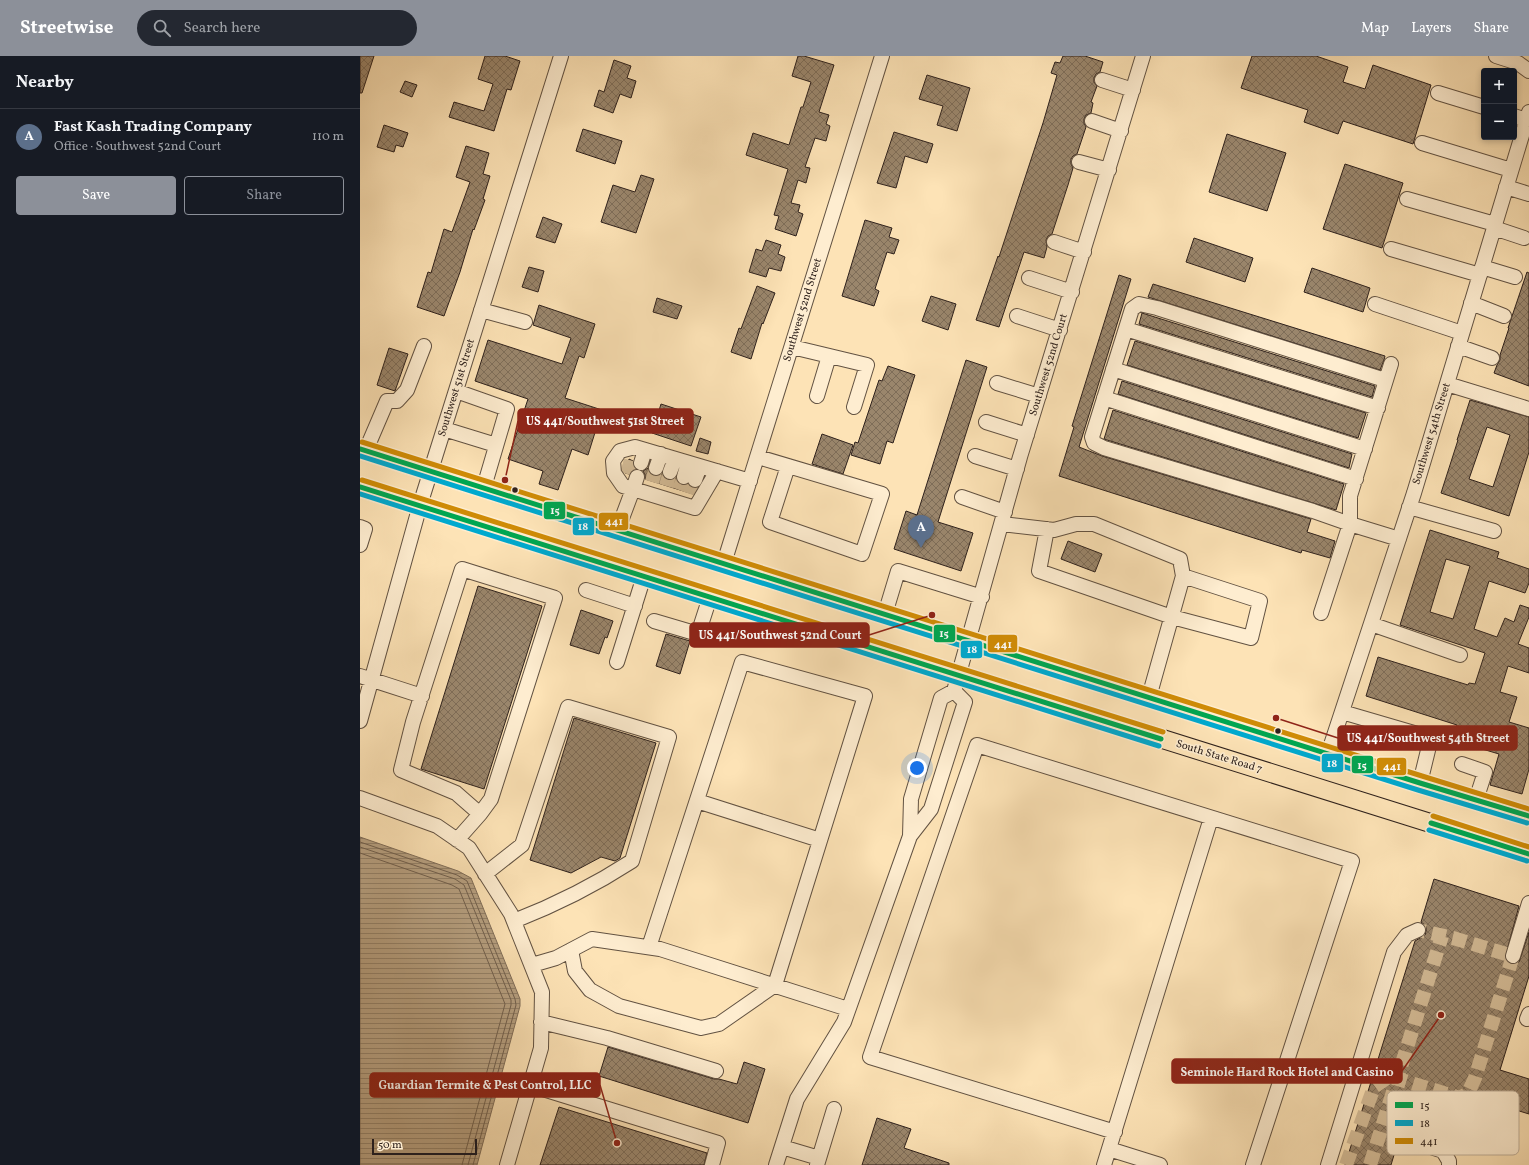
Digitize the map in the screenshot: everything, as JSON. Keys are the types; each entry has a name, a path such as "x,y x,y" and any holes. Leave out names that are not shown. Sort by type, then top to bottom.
{"main road":[{"path":"363,450 431,470 1420,783 1529,816"},
{"name":"South State Road 7","path":"360,487 710,597 957,683 1529,854"}],"street":[{"name":"Southwest 51st Street","path":"360,721 366,678 560,56"},
{"name":"Southwest 52nd Street","path":"724,563 882,56"},
{"name":"Southwest 52nd Court","path":"957,683 1027,435 1143,56"},
{"path":"1496,56 1518,63 1529,71"},
{"path":"1102,80 1133,90"},
{"path":"1438,93 1481,106"},
{"name":"Southwest 54th Street","path":"1328,754 1399,539 1511,170 1524,150 1523,116"},
{"path":"1092,121 1121,131"},
{"path":"1422,143 1511,170"},
{"path":"1079,162 1109,170"},
{"path":"1506,187 1529,194"},
{"path":"1407,199 1494,226 1524,238"},
{"path":"1054,242 1084,252"},
{"path":"1391,249 1481,271 1515,277"},
{"path":"1029,278 1072,292"},
{"path":"1471,302 1504,316"},
{"path":"1385,380 1139,304 1132,309 1092,437 1094,443 1104,448 1313,511 1399,539"},
{"path":"1375,304 1460,339 1492,358"},
{"path":"481,310 525,322"},
{"path":"1017,316 1060,330"},
{"path":"1126,329 1378,408"},
{"path":"363,450 387,401 398,401 407,390 424,346"},
{"path":"792,347 867,365 854,406"},
{"path":"817,396 829,356"},
{"path":"1321,613 1350,524 1350,496 1391,364"},
{"path":"1113,370 1365,449"},
{"path":"997,383 1039,396"},
{"path":"1447,384 1529,409"},
{"path":"456,391 507,409 484,487"},
{"path":"1104,398 1356,479"},
{"path":"986,422 1027,435"},
{"path":"444,429 496,446"},
{"path":"717,471 694,508 676,496 630,482 614,473 613,461 620,451 638,455 661,454 750,481"},
{"path":"656,468 661,454"},
{"path":"975,456 1017,469"},
{"path":"758,457 882,494 862,554 770,522 788,466"},
{"path":"688,462 683,476 688,462"},
{"path":"618,529 630,482"},
{"path":"962,497 1003,518 1047,529 1054,530 1076,524 1094,524 1180,559 1184,576 1149,697"},
{"path":"1409,507 1494,531"},
{"path":"360,527 365,529 360,546"},
{"path":"1047,529 1039,571 1172,617 1251,638 1260,601 1184,576"},
{"path":"457,840 480,814 491,799 555,598 462,568 422,696 401,770 456,793 480,814"},
{"path":"885,614 898,570 982,597"},
{"path":"617,662 644,576"},
{"path":"586,590 635,606"},
{"path":"654,621 698,634 710,597"},
{"path":"1371,624 1460,655"},
{"path":"571,950 575,971 590,990 619,1006 701,1028 719,1024 775,985 865,696 742,662 649,947"},
{"path":"366,678 422,696"},
{"path":"776,1165 797,1099 844,1022 910,836 931,809 965,702 957,683 941,698 911,799 910,836"},
{"path":"485,874 522,845 568,707 669,737 632,861 611,874 546,908 514,921"},
{"path":"1342,712 1431,738 1420,783"},
{"path":"1115,1132 870,1057 977,745 1352,861 1253,1165"},
{"path":"1462,764 1486,772 1476,800"},
{"path":"360,798 437,826 469,848 514,921 532,965 542,992 541,1048 508,1165"},
{"path":"697,801 820,840"},
{"path":"1104,1165 1211,818"},
{"path":"1512,956 1529,903"},
{"path":"1328,1165 1394,952 1407,935 1418,930"},
{"path":"532,965 556,958 592,939 660,949 848,1009"},
{"path":"541,1022 606,1038 716,1071"},
{"path":"530,1085 718,1143 712,1165"},
{"path":"782,1147 818,1161 834,1109"},
{"path":"1109,1150 1160,1165"},
{"path":"1445,1155 1449,1161 1448,1165"}],"water":[{"path":"360,837 458,871 471,878 520,999 520,1006 477,1165 360,1165"}],"building":[{"path":"360,56 374,56 362,93 360,93"},
{"path":"485,56 505,56 520,61 511,90 507,89 494,131 449,117 454,102 484,111 493,84 478,79"},
{"path":"798,56 804,56 834,65 819,112 829,115 826,124 830,126 826,141 815,138 805,167 810,168 806,183 798,180 791,203 800,205 798,212 803,214 796,236 775,229 779,216 774,215 788,169 746,155 753,133 789,145 811,82 792,76"},
{"path":"1063,56 1085,56 1103,62 1100,72 1096,74 1094,78 1094,82 1097,86 1091,102 1093,103 1091,113 1086,115 1084,119 1086,127 1077,154 1071,159 1073,168 1052,234 1048,236 1046,240 1047,247 1044,258 1024,252 999,327 976,320 998,256 999,257 1043,123 1057,75 1051,73 1055,62 1060,63"},
{"path":"1252,56 1316,56 1348,67 1343,82 1365,89 1373,65 1431,85 1413,144 1343,121 1338,134 1304,122 1308,110 1241,88"},
{"path":"614,60 631,66 627,78 636,81 631,98 620,94 613,113 594,106 599,90 604,92"},
{"path":"927,75 970,88 957,131 937,125 943,106 919,99"},
{"path":"405,81 417,85 412,97 400,92"},
{"path":"384,125 408,133 403,147 396,145 394,152 377,147"},
{"path":"583,129 622,141 615,164 576,151"},
{"path":"894,132 933,144 927,163 905,156 896,188 877,183"},
{"path":"1227,134 1286,153 1267,211 1209,192"},
{"path":"466,146 489,153 483,174 490,176 483,199 485,200 474,230 473,229 460,272 444,316 417,307 428,272 431,273 444,229 452,232 470,182 456,177"},
{"path":"1345,164 1403,183 1382,248 1323,229"},
{"path":"641,175 654,179 636,233 601,222 613,185 635,192"},
{"path":"543,217 562,224 555,243 536,237"},
{"path":"865,220 892,228 889,237 899,240 894,254 887,252 875,289 879,291 874,306 842,296"},
{"path":"1194,238 1253,258 1245,282 1186,262"},
{"path":"766,240 781,245 778,254 785,257 781,271 769,268 766,277 749,272 756,249 762,251"},
{"path":"529,267 544,271 538,292 522,287"},
{"path":"1312,268 1370,288 1363,312 1304,292"},
{"path":"1527,272 1529,273 1529,386 1494,373 1500,360 1500,355 1508,328"},
{"path":"1119,275 1131,279 1079,447 1102,456 1311,519 1307,532 1335,541 1330,558 1302,550 1301,553 1059,476 1074,427 1072,426"},
{"path":"1153,284 1385,356 1384,360 1380,370 1148,297"},
{"path":"757,286 775,293 763,324 762,323 751,359 731,352 739,328 741,329"},
{"path":"931,296 956,304 948,330 922,321"},
{"path":"657,298 682,306 677,319 653,312"},
{"path":"539,305 595,324 584,358 579,356 565,398 602,410 588,455 572,449 558,490 539,484 543,471 508,459 528,399 475,381 488,340 562,364 571,338 533,325"},
{"path":"1142,313 1375,386 1372,397 1139,324"},
{"path":"1135,341 1366,413 1358,438 1127,365"},
{"path":"389,348 408,354 395,391 377,385"},
{"path":"966,360 987,367 938,522 973,533 961,571 894,549 906,511 917,515"},
{"path":"888,366 915,375 893,443 887,441 880,464 851,455 855,442 858,443 879,380 882,381"},
{"path":"1122,381 1352,454 1349,468 1118,394"},
{"path":"1470,400 1529,417 1529,452 1509,516 1441,493","holes":["1487,427 1510,435 1493,487 1469,479"]},
{"path":"661,404 701,417 691,446 652,433"},
{"path":"1113,410 1344,484 1336,510 1104,439"},
{"path":"822,434 853,445 843,474 812,464"},
{"path":"700,438 711,442 708,454 696,451"},
{"path":"629,459 633,461 635,469 629,474 625,473"},
{"path":"648,468 649,473 653,476 662,474 667,480 676,478 678,483 681,485 688,484 692,488 697,488 693,494 645,479 643,471"},
{"path":"1430,530 1499,552 1497,558 1529,569 1529,583 1525,593 1489,581 1474,629 1497,637 1505,618 1514,622 1520,605 1529,608 1529,617 1518,644 1529,648 1529,673 1508,666 1500,692 1517,697 1509,722 1529,728 1529,769 1522,794 1490,785 1499,754 1452,740 1457,725 1366,696 1378,657 1468,685 1469,683 1475,684 1485,653 1400,625","holes":["1446,559 1470,566 1453,619 1430,612"]},
{"path":"1068,541 1102,554 1095,572 1061,559"},
{"path":"478,586 542,606 484,789 421,769"},
{"path":"581,610 613,621 599,654 570,645"},
{"path":"666,634 690,641 680,674 656,666"},
{"path":"574,718 656,743 620,858 615,861 601,857 571,873 530,860"},
{"path":"1434,879 1519,906 1505,958 1510,964 1519,962 1529,932 1529,976 1500,1070 1529,1079 1529,1114 1519,1111 1519,1091 1387,1091 1387,1155 1394,1155 1391,1165 1345,1165 1415,941 1425,935 1426,926 1421,922"},
{"path":"608,1047 714,1079 737,1084 744,1062 765,1069 748,1123 599,1076"},
{"path":"559,1107 707,1153 704,1165 540,1165"},
{"path":"877,1118 911,1129 904,1148 949,1163 949,1165 862,1165"}],"tunnel":[{"path":"627,474 631,460"},
{"path":"652,482 656,468"},
{"path":"666,486 670,472"},
{"path":"679,490 684,477"},
{"path":"690,494 695,480"},
{"path":"1418,930 1453,938 1513,956 1475,1078 1469,1091"},
{"path":"1393,1091 1442,936"},
{"path":"1346,1165 1374,1087 1388,1077 1437,1091"},
{"path":"1370,1165 1387,1111"}],"transit line":[{"name":"441","path":"362,442 1529,809"},
{"name":"15","path":"360,449 1529,816"},
{"name":"18","path":"360,456 1418,790 1527,823"},
{"name":"441","path":"362,480 1163,732"},
{"name":"15","path":"360,487 1161,739"},
{"name":"18","path":"360,494 1159,746"},
{"name":"441","path":"1433,816 1529,847"},
{"name":"15","path":"1431,823 1529,854"},
{"name":"18","path":"1429,830 1527,861"}],"place":[{"name":"US 441/Southwest 51st Street","path":"505,480"},
{"name":"Fast Kash Trading Company","path":"921,548"},
{"name":"US 441/Southwest 52nd Court","path":"932,615"},
{"name":"US 441/Southwest 54th Street","path":"1276,718"},
{"name":"Seminole Hard Rock Hotel and Casino","path":"1441,1015"},
{"name":"Guardian Termite & Pest Control, LLC","path":"617,1143"}]}
